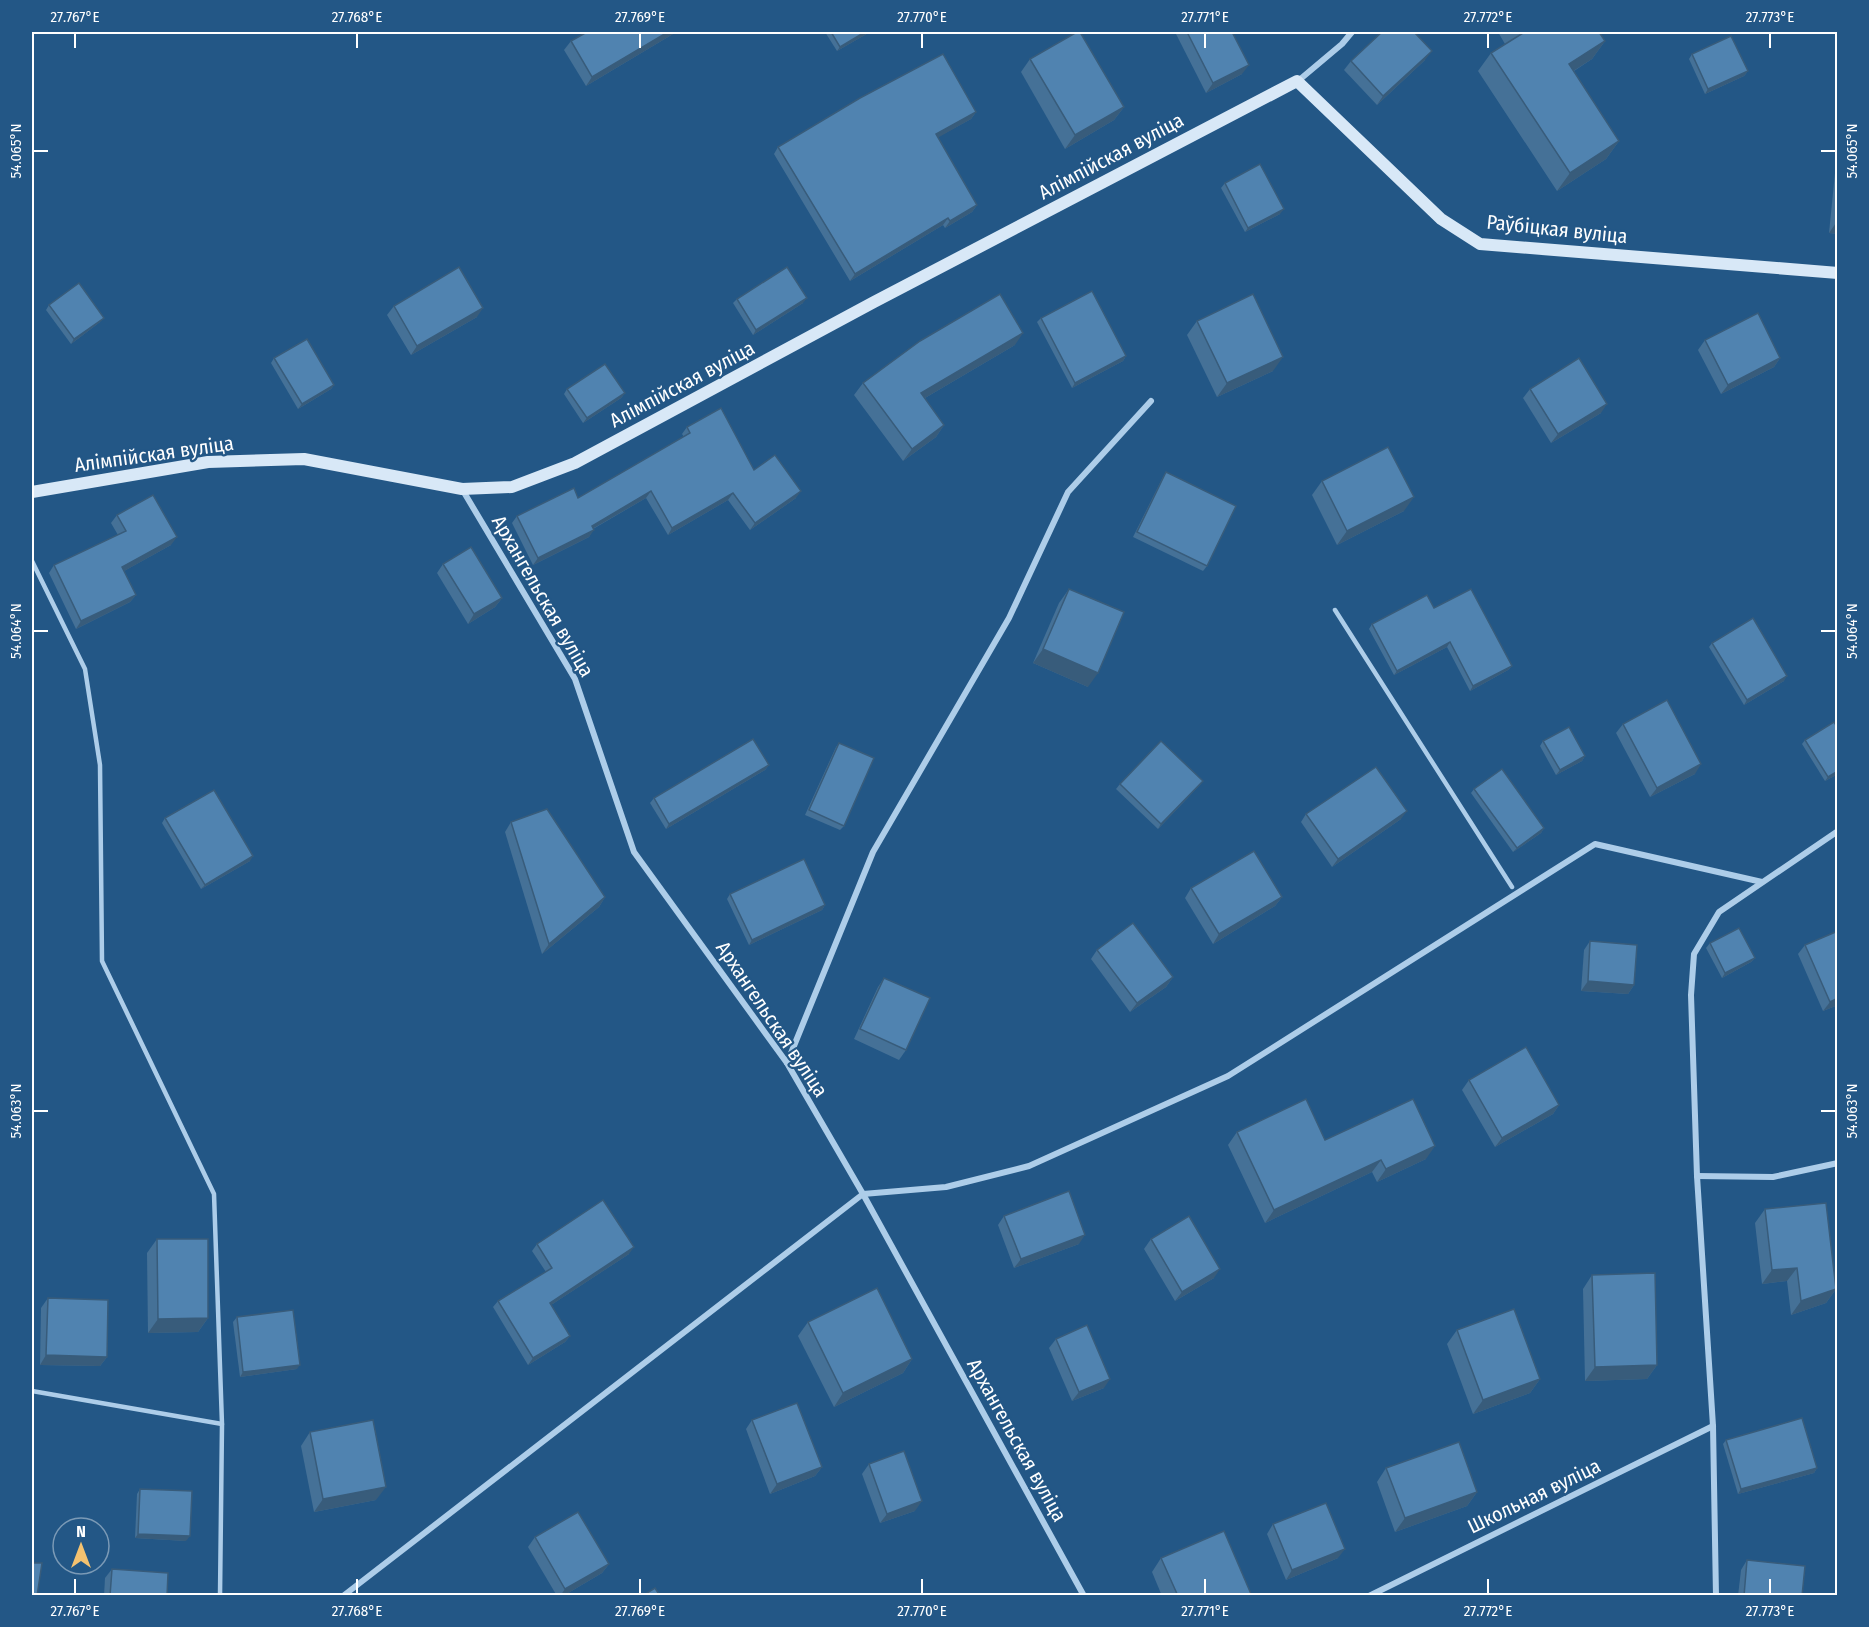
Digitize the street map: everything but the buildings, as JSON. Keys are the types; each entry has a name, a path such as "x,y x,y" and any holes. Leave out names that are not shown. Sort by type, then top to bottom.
{"street":[{"path":"1297,81 1342,44 1352,32"},
{"name":"Раўбіцкая вуліца","path":"1297,81 1441,219 1480,244 1838,273"},
{"name":"Алімпійская вуліца","path":"32,492 208,462 304,459 462,489 512,487 575,464 874,302 1297,81"},
{"path":"787,1063 873,852 1009,618 1068,492 1151,401"},
{"name":"Архангельская вуліца","path":"462,489 575,679 634,852 787,1063 1084,1596"},
{"path":"1716,1596 1713,1425 1697,1176 1691,995 1694,954 1719,912 1838,831"},
{"path":"343,1596 862,1194 946,1187 1029,1166 1228,1076 1595,844 1762,882"},
{"path":"1697,1176 1773,1177 1838,1163"},
{"name":"Школьная вуліца","path":"1369,1596 1713,1425"}],"lane":[{"path":"32,561 85,669 100,765 102,961 214,1194 222,1424 220,1596"},
{"path":"1335,610 1512,887"},
{"path":"32,1390 222,1424"}]}
